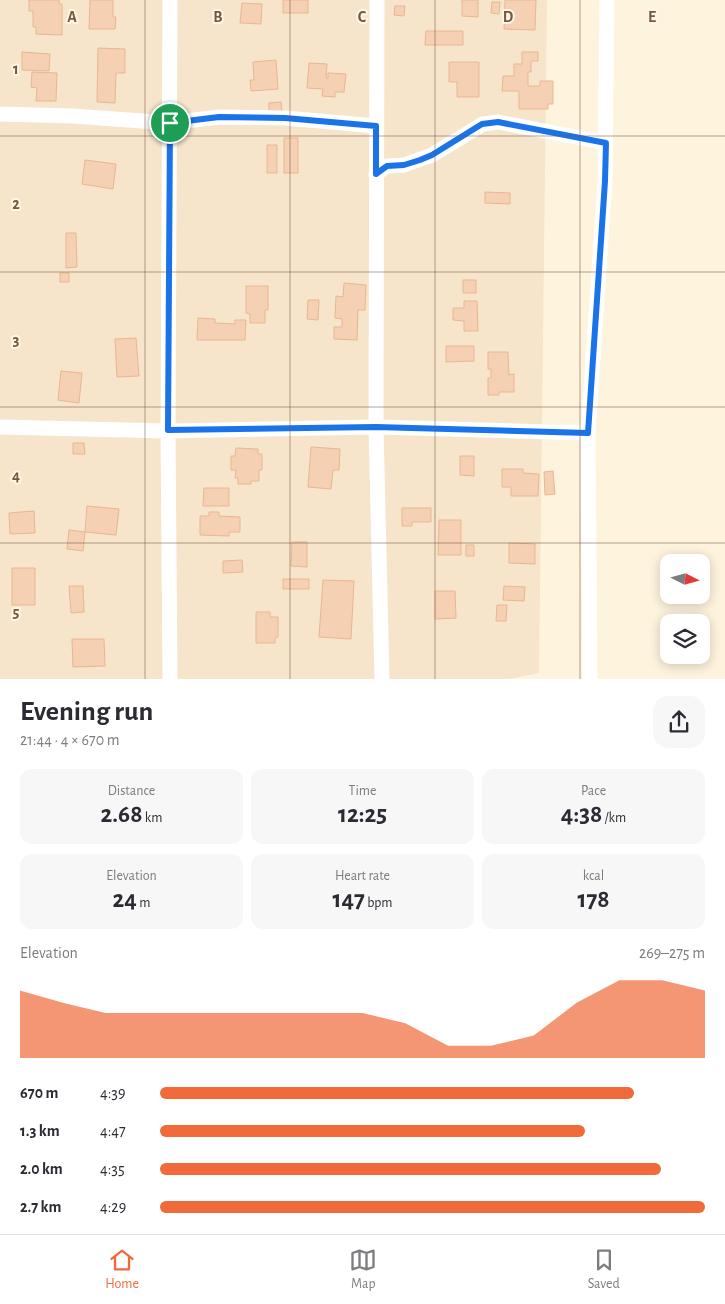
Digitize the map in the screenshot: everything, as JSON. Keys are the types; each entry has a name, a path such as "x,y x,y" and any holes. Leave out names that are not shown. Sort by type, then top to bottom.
{"street":[{"path":"170,0 168,430 170,679"},
{"path":"377,0 376,427 382,679"},
{"path":"590,679 588,433 605,181 607,0"},
{"path":"0,114 73,116 170,123 219,117 285,118 376,126"},
{"path":"376,174 387,166 404,165 432,155 482,124 498,122 606,143"},
{"path":"0,427 168,430 376,427 588,433"}],"shaded area":[{"path":"0,0 547,0 539,673 509,679 0,679"}],"building":[{"path":"29,0 59,0 59,4 62,4 62,35 36,34 36,27 33,27 33,11 29,11"},
{"path":"90,0 113,0 113,17 116,17 115,29 89,29"},
{"path":"283,0 308,0 308,13 283,13"},
{"path":"462,0 478,0 478,17 462,16"},
{"path":"505,0 536,0 535,30 504,29"},
{"path":"492,2 500,2 499,14 491,13"},
{"path":"242,3 262,4 261,24 240,23"},
{"path":"395,6 405,6 404,16 394,15"},
{"path":"426,31 463,31 463,45 425,45"},
{"path":"98,48 125,49 125,73 116,73 115,103 97,102"},
{"path":"22,52 50,54 49,71 22,70"},
{"path":"522,52 538,52 538,61 531,61 531,72 528,72 528,86 540,86 540,81 553,81 553,104 548,104 548,109 519,109 519,91 502,91 503,76 514,76 514,64 522,64"},
{"path":"276,60 278,89 251,91 250,80 254,80 253,62"},
{"path":"449,62 479,62 479,97 457,97 457,82 449,82"},
{"path":"309,63 327,64 326,78 328,78 328,73 346,74 344,92 335,92 335,97 322,96 323,89 307,88"},
{"path":"32,72 57,73 56,101 36,101 37,88 31,87"},
{"path":"281,102 282,111 269,112 269,103"},
{"path":"284,138 298,138 298,173 284,173"},
{"path":"267,145 277,145 277,173 267,173"},
{"path":"85,160 116,164 113,189 82,184"},
{"path":"485,192 510,193 510,204 485,203"},
{"path":"66,233 76,233 77,267 66,268"},
{"path":"60,273 69,273 69,282 60,282"},
{"path":"463,280 476,280 476,293 463,293"},
{"path":"344,283 366,285 365,310 358,310 357,340 334,339 334,327 342,327 342,319 335,318 336,296 343,297"},
{"path":"246,286 268,286 268,310 265,310 265,323 250,323 250,314 246,313"},
{"path":"308,300 319,300 318,320 307,319"},
{"path":"464,301 477,301 478,331 464,331 464,321 453,320 453,308 464,308"},
{"path":"198,318 215,319 215,323 235,324 235,320 246,320 245,340 197,340"},
{"path":"136,338 139,376 117,377 115,339"},
{"path":"446,346 474,346 474,361 446,362"},
{"path":"488,352 508,352 509,375 514,374 514,392 499,392 499,395 488,395 488,378 491,378 491,369 488,369"},
{"path":"61,371 82,373 79,403 58,400"},
{"path":"73,443 84,443 85,454 73,454"},
{"path":"311,447 340,449 339,470 333,470 331,489 308,487"},
{"path":"236,448 258,449 258,454 262,454 262,470 259,470 259,481 251,481 251,484 238,484 238,478 235,478 236,470 231,470 231,456 235,456"},
{"path":"460,456 474,456 474,476 460,475"},
{"path":"502,469 523,469 523,473 539,474 538,496 511,496 511,487 502,487"},
{"path":"553,471 555,494 545,495 544,472"},
{"path":"204,488 229,488 229,506 203,506"},
{"path":"87,506 119,509 116,535 85,532"},
{"path":"402,508 431,508 431,522 412,522 412,526 402,526"},
{"path":"34,511 35,533 10,534 9,513"},
{"path":"209,512 219,512 219,516 240,517 240,532 229,532 229,536 200,535 200,516 209,516"},
{"path":"439,520 461,520 461,555 438,555"},
{"path":"69,530 85,532 83,551 67,549"},
{"path":"292,542 307,542 307,567 291,566"},
{"path":"509,543 535,544 535,564 509,563"},
{"path":"466,545 474,545 474,556 466,556"},
{"path":"242,560 243,572 223,573 223,561"},
{"path":"12,568 35,568 35,605 12,605"},
{"path":"283,579 309,579 309,589 283,589"},
{"path":"323,580 354,581 351,639 319,637"},
{"path":"69,586 83,586 84,612 71,613"},
{"path":"504,586 525,587 524,601 503,600"},
{"path":"435,591 455,591 456,618 435,619"},
{"path":"497,605 507,605 506,621 496,621"},
{"path":"256,612 270,612 270,617 278,617 278,637 275,638 275,643 256,643"},
{"path":"72,639 104,639 105,666 73,667"}],"route":[{"path":"219,117 285,118 376,126 376,174 387,166 404,165 432,155 482,124 498,122 606,143 588,433 376,427 168,430 170,123 219,117"}]}
